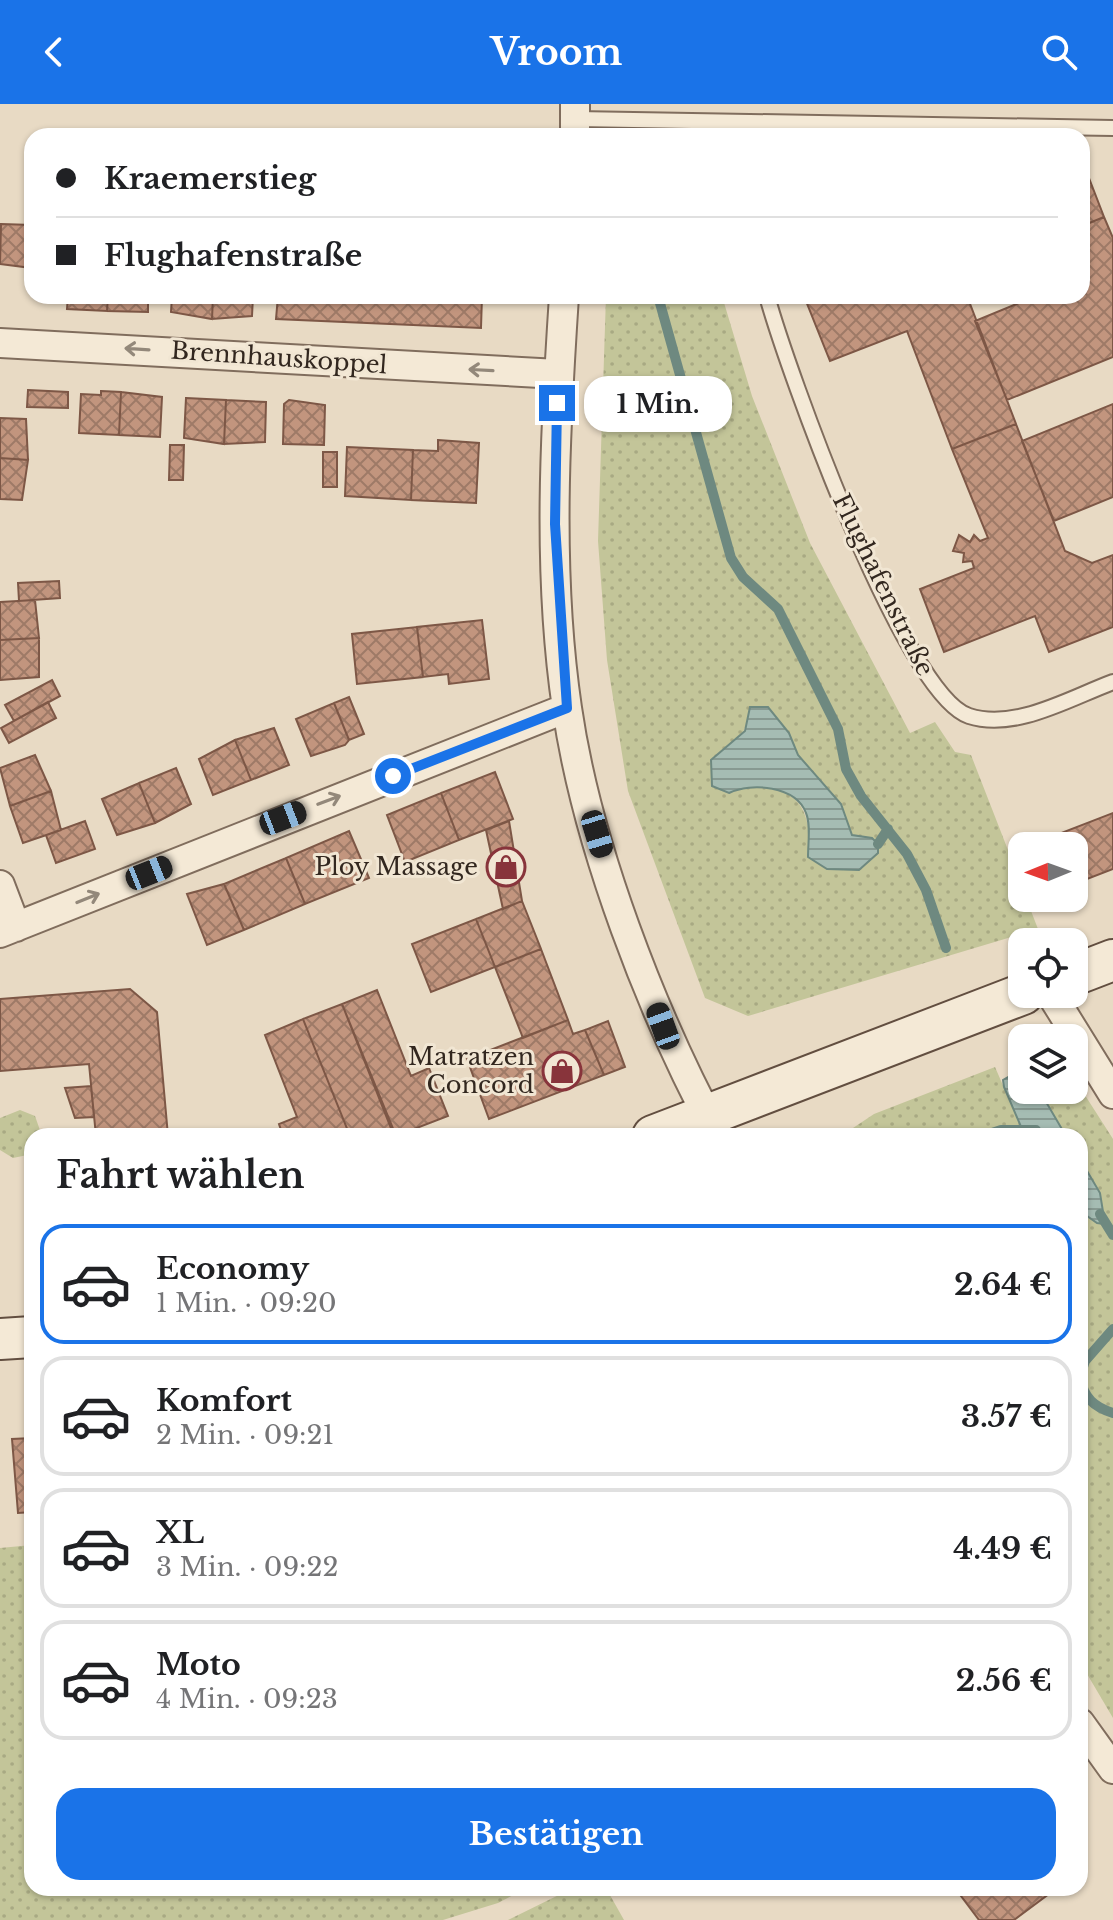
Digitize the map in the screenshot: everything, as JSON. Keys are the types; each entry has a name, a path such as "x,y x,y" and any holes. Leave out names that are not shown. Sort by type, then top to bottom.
{"main road":[{"path":"1088,970 1113,960"},
{"path":"712,1126 1008,1000"},
{"path":"0,1339 24,1338"}],"street":[{"path":"563,304 558,374 555,524 567,708 588,806 614,889 663,1026 712,1126"},
{"name":"Brennhauskoppel","path":"0,343 558,374"},
{"path":"0,885 8,930 255,829 567,708"},
{"path":"1060,1008 1113,1094"},
{"path":"1088,1734 1113,1769"}],"lane":[{"path":"575,120 723,128"},
{"path":"1090,128 1113,128"},
{"name":"Flughafenstraße","path":"770,304 806,419 866,558 925,677 945,700 966,715 990,720 1022,716 1113,682"}],"green space":[{"path":"606,304 724,304 752,396 810,543 910,733 935,722 955,752 971,755 1008,850 1008,912 1031,912 1038,928 1008,928 1008,938 748,1016 705,998 628,791 607,660 598,541","holes":["747,720 789,733 798,755 841,804 852,835 860,839 809,833 806,818 795,799 777,790 740,787 711,760 738,739"]},
{"path":"995,1067 1008,1104 1011,1104 1022,1128 853,1128 874,1114"},
{"path":"1088,1100 1113,1139 1113,1718 1088,1676 1088,1217 1097,1223 1100,1193 1088,1173 1088,1128 1061,1128 1046,1104 1088,1104"},
{"path":"20,1110 35,1116 39,1128 24,1128 24,1156 13,1158 0,1150 0,1118"},
{"path":"24,1546 24,1896 512,1896 443,1920 0,1920 0,1548"},
{"path":"557,1896 610,1896 624,1920 508,1920"}],"shaded area":[{"path":"750,707 768,707 789,733 798,755 841,804 852,835 872,838 878,844 878,853 859,870 827,869 808,857 808,818 801,804 793,797 760,787 729,793 712,786 711,760 745,731"},
{"path":"1008,1077 1008,1096 1003,1080"},
{"path":"1011,1104 1047,1104 1061,1128 1022,1128"},
{"path":"1088,1173 1100,1193 1105,1224 1088,1217"}],"building":[{"path":"1090,181 1104,217 1090,223"},
{"path":"1104,217 1113,238 1113,357 1007,400 975,321 1017,304 1090,304 1090,223"},
{"path":"1,224 24,225 24,267 0,264"},
{"path":"67,304 107,304 107,311 67,309"},
{"path":"107,304 148,304 148,312 107,311"},
{"path":"172,304 213,304 212,319 171,312"},
{"path":"213,304 253,304 252,316 212,319"},
{"path":"277,304 482,304 481,328 276,319"},
{"path":"807,304 970,304 1016,424 952,449 907,331 830,361"},
{"path":"28,390 68,392 68,408 27,407"},
{"path":"101,391 121,392 119,435 79,433 81,394 101,395"},
{"path":"121,392 162,397 160,437 119,435"},
{"path":"186,398 226,400 224,444 184,438"},
{"path":"226,400 266,402 265,442 224,444"},
{"path":"289,400 325,405 324,445 283,444 284,404"},
{"path":"1113,404 1113,497 1054,521 1022,441"},
{"path":"0,418 26,419 28,460 0,458"},
{"path":"1016,424 1065,551 1092,563 1113,555 1113,627 1049,652 1035,616 944,652 920,589 974,568 972,561 963,562 964,553 953,551 959,535 970,542 974,535 980,541 988,538 952,449"},
{"path":"438,440 479,443 476,503 411,500 413,450 438,451"},
{"path":"170,445 184,445 183,480 169,480"},
{"path":"347,447 413,450 411,500 345,496"},
{"path":"323,452 337,452 337,487 323,487"},
{"path":"0,458 28,460 22,500 0,499"},
{"path":"59,581 60,598 19,601 18,583"},
{"path":"35,600 39,638 0,640 0,602"},
{"path":"482,620 489,679 449,684 448,674 423,677 417,627"},
{"path":"417,627 423,677 357,684 352,634"},
{"path":"39,638 39,677 0,680 0,640"},
{"path":"52,680 60,696 14,721 5,705"},
{"path":"349,697 364,734 349,740 334,703"},
{"path":"48,702 56,718 9,743 1,728"},
{"path":"334,703 349,740 345,745 311,756 296,719"},
{"path":"274,728 289,765 251,780 235,740"},
{"path":"235,740 251,780 213,795 199,759"},
{"path":"35,755 51,791 10,806 0,768"},
{"path":"176,768 191,804 155,823 139,783"},
{"path":"495,772 513,819 459,840 441,793"},
{"path":"139,783 155,823 117,835 102,799"},
{"path":"51,791 61,830 23,843 10,806"},
{"path":"441,793 459,840 405,862 387,815"},
{"path":"1113,813 1113,869 1088,879 1088,832 1064,832"},
{"path":"85,821 95,849 56,863 46,835"},
{"path":"509,821 522,901 503,909 486,830"},
{"path":"349,831 369,878 305,904 286,858"},
{"path":"286,858 305,904 244,930 224,884"},
{"path":"224,884 244,930 207,945 187,894"},
{"path":"522,901 541,949 495,967 476,919"},
{"path":"476,919 495,967 431,992 412,944"},
{"path":"541,949 568,1020 523,1038 495,967"},
{"path":"130,989 157,1012 167,1128 95,1128 89,1064 0,1071 0,999"},
{"path":"377,990 411,1076 429,1068 448,1116 417,1128 393,1128 342,1004"},
{"path":"342,1004 391,1128 347,1128 303,1019"},
{"path":"303,1019 347,1128 280,1128 279,1124 297,1117 265,1035"},
{"path":"568,1020 573,1034 585,1030 604,1075 489,1119 467,1059"},
{"path":"608,1021 625,1067 604,1075 585,1030"},
{"path":"91,1086 94,1117 75,1118 65,1088"},
{"path":"24,1438 24,1513 18,1513 12,1439"},
{"path":"961,1896 1046,1896 1014,1920 979,1920"}],"waterway":[{"path":"660,304 731,558 743,577 778,609 838,729 846,769 861,796 907,854 926,890 946,948"},
{"path":"878,844 888,829"},
{"path":"1100,1214 1113,1235"},
{"path":"1088,1358 1113,1329"},
{"path":"1088,1397 1100,1408 1113,1413"}],"place":[{"name":"Ploy Massage","path":"506,867"},
{"name":"Matratzen Concord","path":"562,1071"}],"route":[{"path":"393,776 567,708 555,524 557,403"}]}
